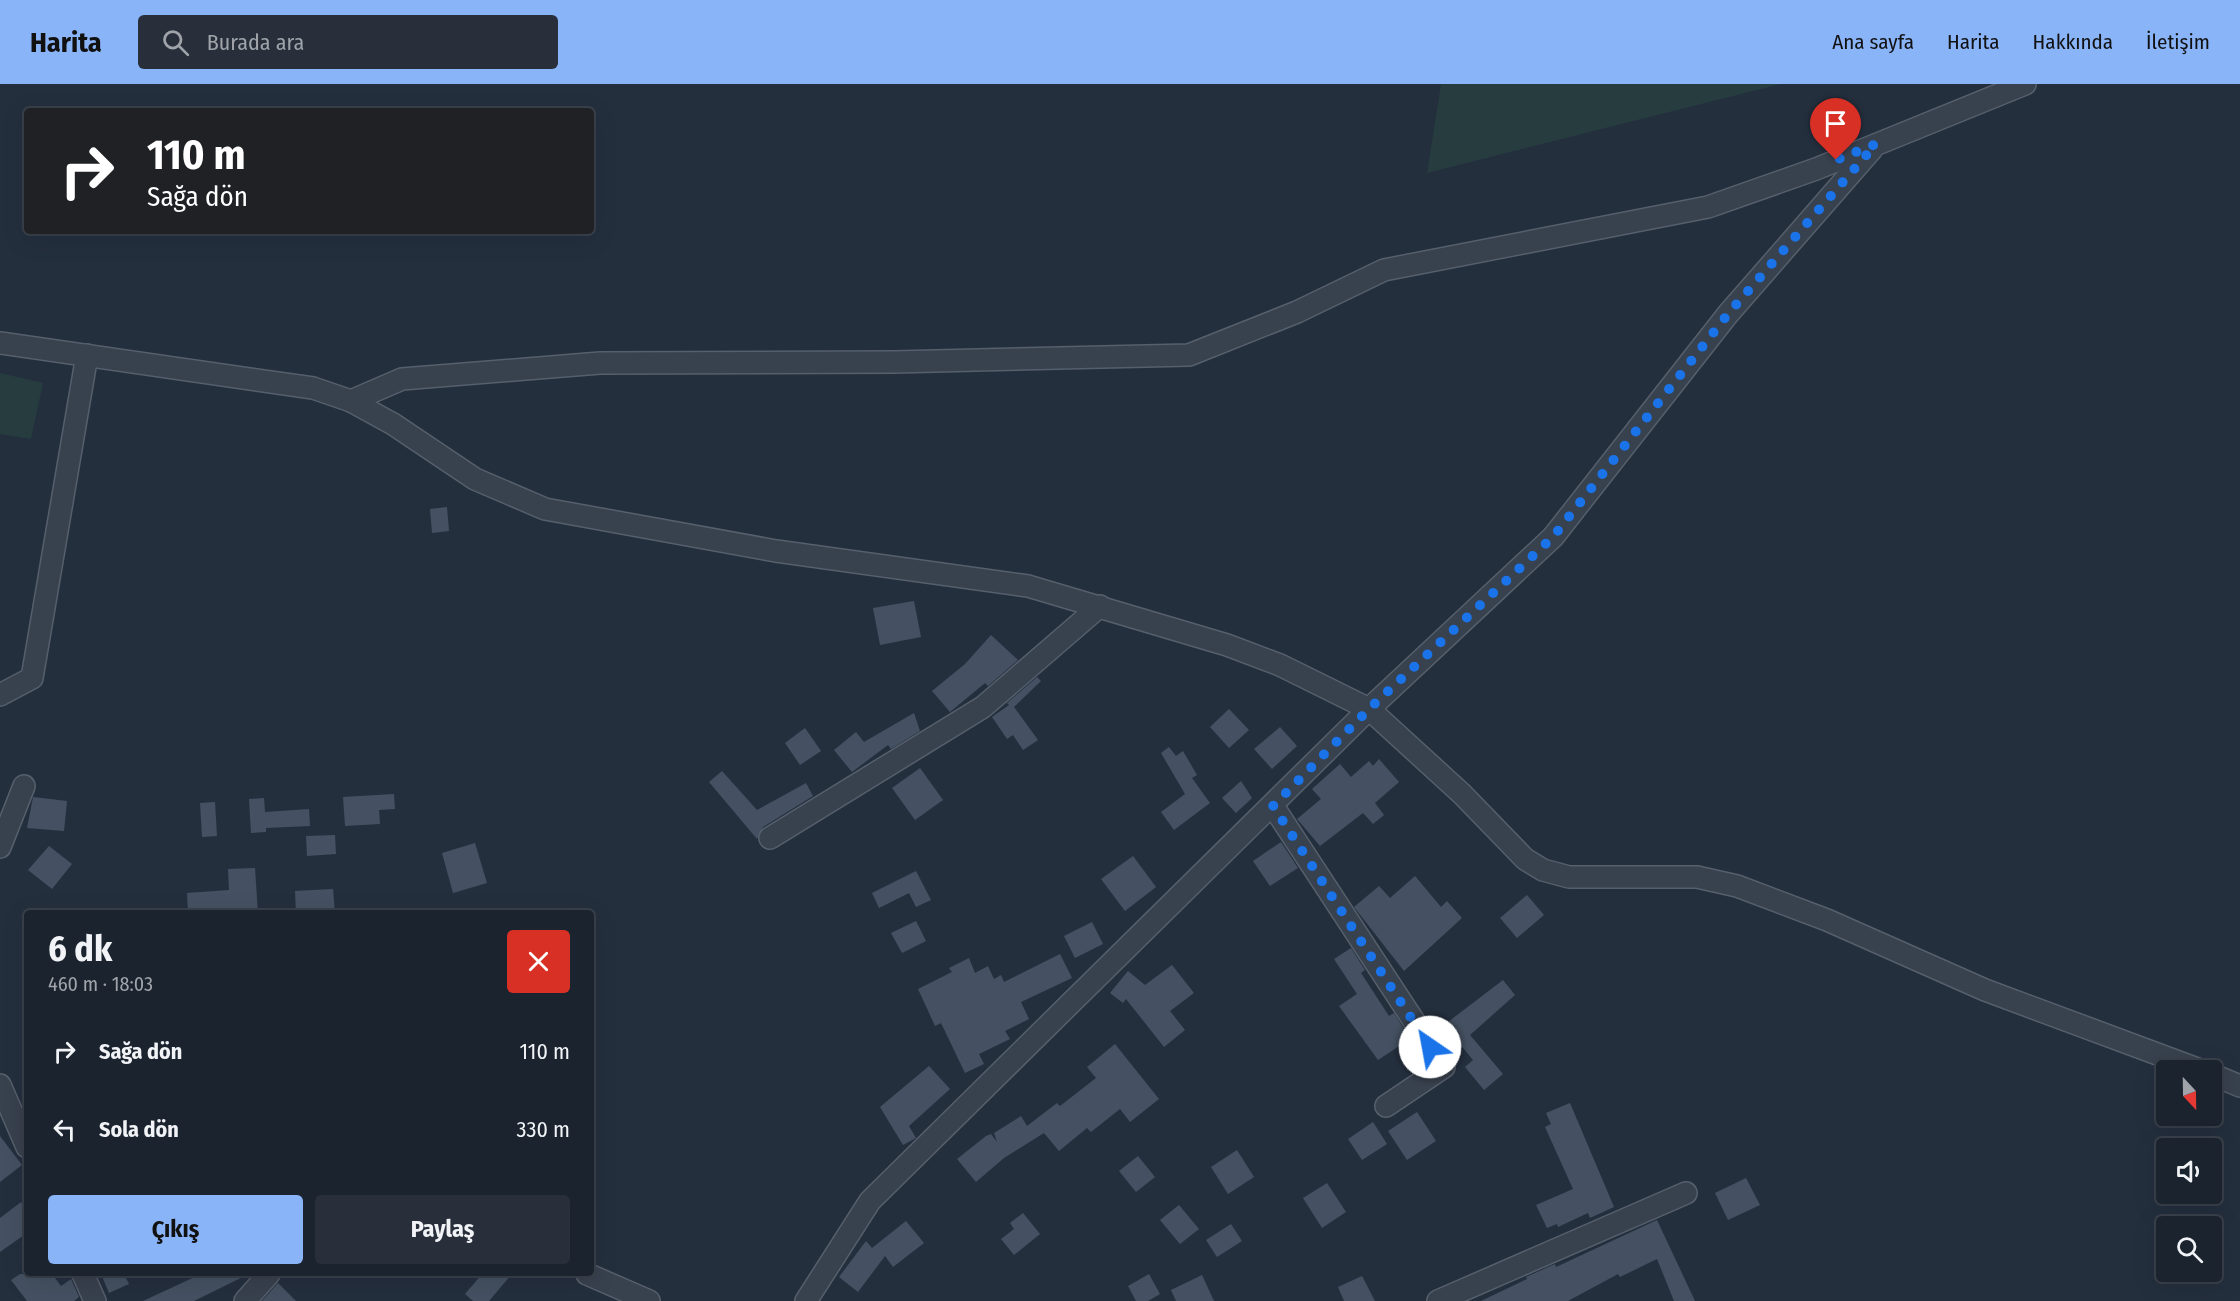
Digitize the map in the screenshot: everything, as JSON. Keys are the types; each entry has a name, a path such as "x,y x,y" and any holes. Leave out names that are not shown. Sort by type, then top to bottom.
{"street":[{"path":"351,401 402,379 600,363 894,362 1189,355 1297,312 1384,270 1708,207 1876,144 2025,84"},
{"path":"806,1301 870,1201 1369,709 1553,537 1728,314 1876,144"},
{"path":"0,343 313,388 351,401 393,424 475,479 545,509 776,551 1028,586 1227,645 1280,665 1369,709 1462,794 1525,859 1544,870 1569,877 1697,877 1737,886 1827,920 1985,990 2173,1060"},
{"path":"0,695 32,678 87,355"},
{"path":"770,838 983,708 1100,606"},
{"path":"0,847 24,786"},
{"path":"1273,806 1444,1067 1386,1106"},
{"path":"2222,1079 2240,1086"},
{"path":"0,1085 24,1140"},
{"path":"1438,1301 1469,1295 1686,1193"},
{"path":"84,1276 95,1301"},
{"path":"245,1301 267,1276"},
{"path":"592,1276 649,1301"}],"green space":[{"path":"1441,84 1781,84 1427,173"},
{"path":"0,373 43,383 31,439 0,434"}],"building":[{"path":"447,507 449,531 432,533 430,509"},
{"path":"914,601 921,637 880,645 873,608"},
{"path":"991,635 1018,660 988,686 985,683 950,712 932,691 965,664"},
{"path":"1037,677 1041,681 1014,707 1038,740 1023,750 1013,735 1007,739 992,717 1009,705 1007,703"},
{"path":"1229,709 1249,730 1229,748 1210,727"},
{"path":"914,713 920,731 891,749 888,745 852,772 834,750 856,732 864,742"},
{"path":"1280,727 1297,746 1272,769 1254,749"},
{"path":"805,728 821,751 800,765 785,743"},
{"path":"1169,747 1176,756 1183,751 1197,775 1192,778 1210,803 1174,830 1161,812 1185,794 1161,753"},
{"path":"1379,759 1399,782 1375,803 1384,815 1373,824 1363,813 1320,846 1297,819 1321,799 1312,789 1340,764 1351,777 1369,761 1373,766"},
{"path":"920,768 943,800 915,820 892,788"},
{"path":"722,771 757,810 806,783 813,796 763,827 757,839 709,782"},
{"path":"1241,781 1252,798 1236,813 1222,798"},
{"path":"394,794 395,809 379,810 380,824 345,826 343,797"},
{"path":"33,797 67,801 64,831 27,828"},
{"path":"264,798 265,812 309,809 310,826 266,828 266,832 251,833 249,799"},
{"path":"215,802 217,836 202,837 200,803"},
{"path":"335,835 336,854 307,856 306,836"},
{"path":"1281,842 1298,868 1270,886 1253,861"},
{"path":"475,843 487,883 453,893 442,853"},
{"path":"49,846 72,864 52,889 28,870"},
{"path":"1133,856 1156,887 1125,911 1101,879"},
{"path":"255,868 258,910 188,910 187,893 229,890 228,869"},
{"path":"916,871 931,900 916,907 909,893 879,908 872,893"},
{"path":"1415,876 1441,907 1447,901 1462,918 1404,971 1354,907 1379,886 1390,898"},
{"path":"333,889 335,910 296,910 295,891"},
{"path":"1527,895 1544,915 1517,938 1500,918"},
{"path":"916,921 926,941 902,953 891,933"},
{"path":"1092,922 1103,944 1075,958 1064,936"},
{"path":"1351,948 1365,970 1361,973 1389,1016 1394,1013 1410,1039 1378,1060 1339,1006 1357,994 1334,959"},
{"path":"1060,954 1072,978 1021,1002 1029,1019 1005,1031 1010,1039 979,1054 984,1064 965,1073 941,1023 935,1026 918,989 952,972 949,968 969,958 975,973 988,966 994,979 1001,975 1004,982"},
{"path":"1172,965 1194,993 1170,1011 1185,1030 1164,1047 1126,999 1123,1003 1110,993 1128,971 1145,985"},
{"path":"1503,980 1515,995 1470,1035 1503,1074 1484,1090 1465,1067 1473,1060 1444,1025"},
{"path":"1115,1044 1159,1099 1130,1122 1120,1109 1091,1132 1087,1128 1059,1151 1044,1133 1004,1158 976,1182 957,1159 986,1136 991,1134 997,1142 994,1133 1021,1116 1027,1126 1057,1103 1060,1106 1096,1078 1087,1067"},
{"path":"929,1066 950,1089 909,1126 916,1138 903,1145 880,1107"},
{"path":"1570,1103 1614,1207 1590,1218 1588,1213 1558,1227 1557,1224 1547,1228 1536,1205 1573,1189 1545,1127 1551,1124 1546,1113"},
{"path":"1417,1112 1436,1141 1407,1160 1388,1131"},
{"path":"1373,1122 1387,1144 1362,1160 1348,1139"},
{"path":"0,1136 22,1165 0,1182"},
{"path":"1237,1150 1254,1177 1228,1194 1211,1167"},
{"path":"1138,1156 1155,1177 1136,1192 1119,1171"},
{"path":"1746,1178 1760,1205 1728,1220 1715,1193"},
{"path":"1327,1183 1346,1212 1322,1228 1303,1198"},
{"path":"21,1202 24,1206 24,1235 0,1252 0,1218"},
{"path":"1179,1205 1199,1229 1180,1244 1160,1220"},
{"path":"1023,1213 1040,1234 1014,1255 1001,1239 1014,1229 1010,1223"},
{"path":"1657,1220 1695,1301 1674,1301 1657,1259 1620,1277 1618,1274 1568,1301 1481,1301 1527,1279 1526,1277 1555,1264 1556,1267"},
{"path":"906,1221 924,1243 893,1267 885,1256 858,1292 839,1277 866,1241 872,1248"},
{"path":"1231,1224 1242,1241 1217,1257 1206,1240"},
{"path":"20,1274 54,1276 61,1286 71,1279 79,1297 74,1301 27,1301 11,1280"},
{"path":"1149,1274 1160,1294 1148,1301 1136,1301 1128,1286"},
{"path":"1202,1275 1214,1301 1176,1301 1171,1290"},
{"path":"102,1276 125,1276 129,1284 109,1293"},
{"path":"197,1276 245,1276 194,1301 143,1301"},
{"path":"480,1276 510,1276 489,1301 473,1301 465,1294"},
{"path":"1362,1276 1375,1301 1344,1301 1338,1287"},
{"path":"278,1283 296,1301 262,1301"}],"route":[{"path":"1430,1047 1273,806 1369,709 1553,537 1728,314 1876,144 1836,160"}]}
